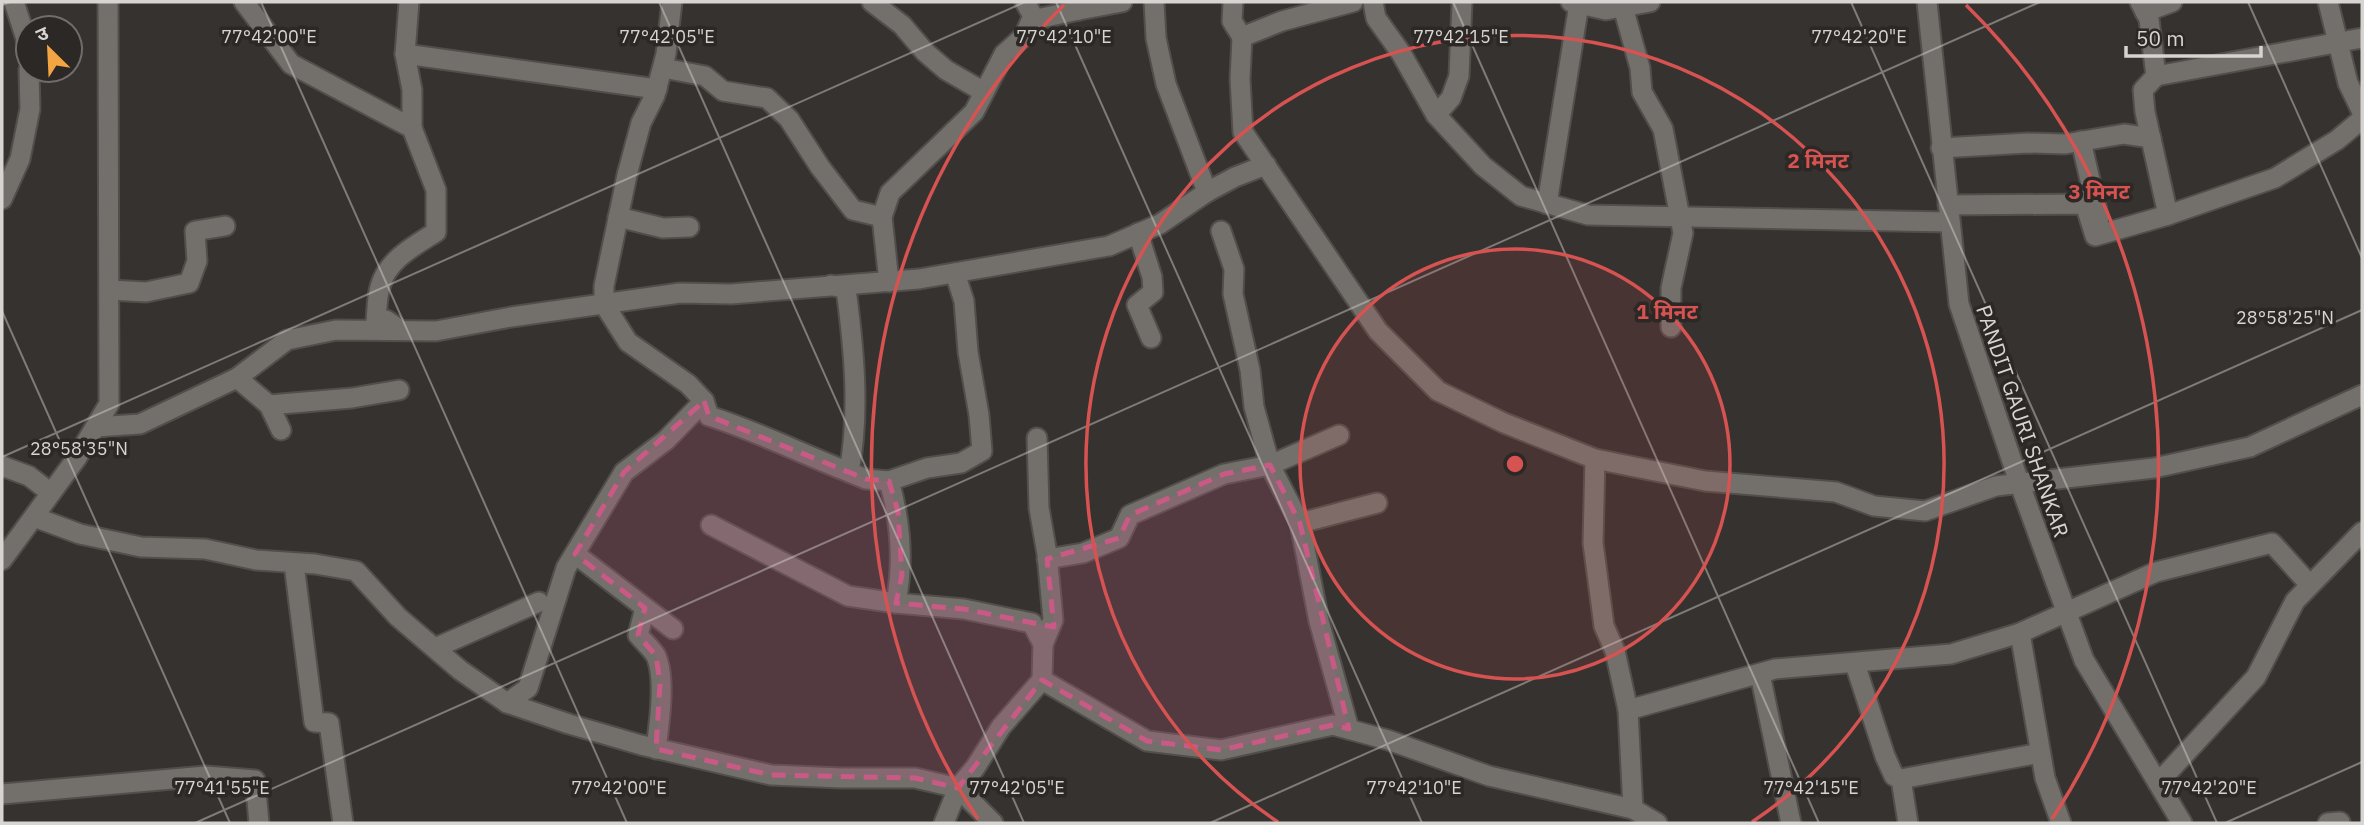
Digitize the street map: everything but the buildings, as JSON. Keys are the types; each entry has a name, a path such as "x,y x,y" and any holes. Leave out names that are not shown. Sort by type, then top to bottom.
{"street":[{"path":"2,559 76,459 109,404 108,2"},
{"path":"244,2 291,64 412,128"},
{"path":"400,331 386,320 376,321 380,286 388,269 405,251 436,232 436,190 412,128 412,90 405,54 409,2"},
{"path":"672,2 663,68 657,89 641,123 604,286 604,304 628,342 688,384 704,401 709,416 747,428 802,454 866,479 889,481 927,468 961,463 982,451 968,352 964,301 955,272"},
{"path":"872,2 902,25 925,52 946,70 984,92"},
{"path":"890,282 883,217 890,193 974,112 1004,54 1024,36 1028,11 1122,2"},
{"path":"1154,2 1156,38 1166,84 1207,192"},
{"path":"1233,2 1232,21 1242,37 1240,79 1243,132 1378,331 1438,391 1504,423 1595,458 1705,481 1836,492 1874,506 1925,511 1996,486 2154,468 2250,447 2362,396"},
{"path":"1242,37 1282,21 1353,2"},
{"path":"1373,2 1376,18 1401,53 1436,115 1483,166 1521,196 1588,215 1680,217 1948,214 2085,204 2095,236 2168,215 2275,178 2337,139 2362,119"},
{"path":"1436,115 1451,98 1459,76 1462,2"},
{"path":"1547,204 1575,3 1606,10 1650,2"},
{"name":"PANDIT GAURI SHANKAR","path":"1927,2 1959,304 2019,482 2084,660 2182,823"},
{"path":"2156,76 2149,19 2142,7 2172,2"},
{"path":"2329,2 2348,83 2362,111"},
{"path":"1623,7 1640,68 1642,92 1662,129 1683,233 1671,288 1671,327"},
{"path":"2168,215 2145,112 2143,90 2156,76 2362,38"},
{"path":"405,54 657,89"},
{"path":"663,68 705,76 723,91 767,98 789,119 853,211 883,217"},
{"path":"2,199 20,159 30,109 29,84"},
{"path":"1941,148 2028,143 2065,144 2124,134 2151,138"},
{"path":"2081,141 2102,234"},
{"path":"96,427 140,424 237,378 287,340 336,330 436,331 511,317 680,293 731,294 890,282 1109,246 1160,223 1235,177 1266,165"},
{"path":"618,217 663,228 689,227"},
{"path":"110,290 146,292 189,283 197,261 195,231 225,226"},
{"path":"1221,231 1234,269 1233,294 1250,370 1254,407 1270,465 1300,523 1319,621 1349,729"},
{"path":"1138,233 1152,276 1153,292 1137,305 1151,338"},
{"path":"831,285 846,289 850,316 855,403 854,444 849,472"},
{"path":"237,378 269,405 281,430"},
{"path":"269,405 352,398 399,390"},
{"path":"507,703 528,688 566,568 624,472 666,440 704,401"},
{"path":"1047,559 1083,553 1119,538 1130,515 1224,474 1270,465 1339,435"},
{"path":"944,823 958,788 975,768 1001,727 1042,680 1044,644 1053,620 1039,508 1037,438"},
{"path":"1595,458 1593,544 1604,626 1615,651 1628,710 1633,809"},
{"path":"2,466 29,476 51,493"},
{"path":"889,481 898,512 901,575 896,603"},
{"path":"1300,523 1377,503"},
{"path":"34,517 80,534 141,547 205,549 256,560 315,564 356,571 398,617 460,670 507,703 656,749 771,775 915,778 958,788 993,823"},
{"path":"711,525 848,596 964,609 1032,623 1044,644"},
{"path":"2158,783 2256,677 2295,601 2362,533"},
{"path":"1628,710 1775,669 1951,654 2020,633 2157,572 2272,543 2310,586"},
{"path":"575,554 673,629"},
{"path":"294,564 314,722 328,723 343,823"},
{"path":"435,648 539,602"},
{"path":"645,608 638,635 656,656 660,683 661,706 656,749"},
{"path":"2020,633 2045,778 2061,823"},
{"path":"1853,663 1894,776 1901,779 2040,753"},
{"path":"1760,674 1791,823"},
{"path":"1042,680 1147,741 1222,750 1332,725 1388,740 1489,776 1633,809 1657,823"},
{"path":"2,794 206,776 255,780 259,823"},
{"path":"1901,779 1908,823"}],"highlighted area":[{"path":"704,401 709,416 866,479 889,481 898,512 902,575 896,603 964,609 1054,627 1047,559 1119,538 1130,515 1224,474 1270,465 1300,523 1349,729 1333,725 1221,750 1147,741 1042,680 958,788 915,778 771,775 705,761 656,749 660,683 656,656 638,635 645,608 575,554 624,472"}]}
